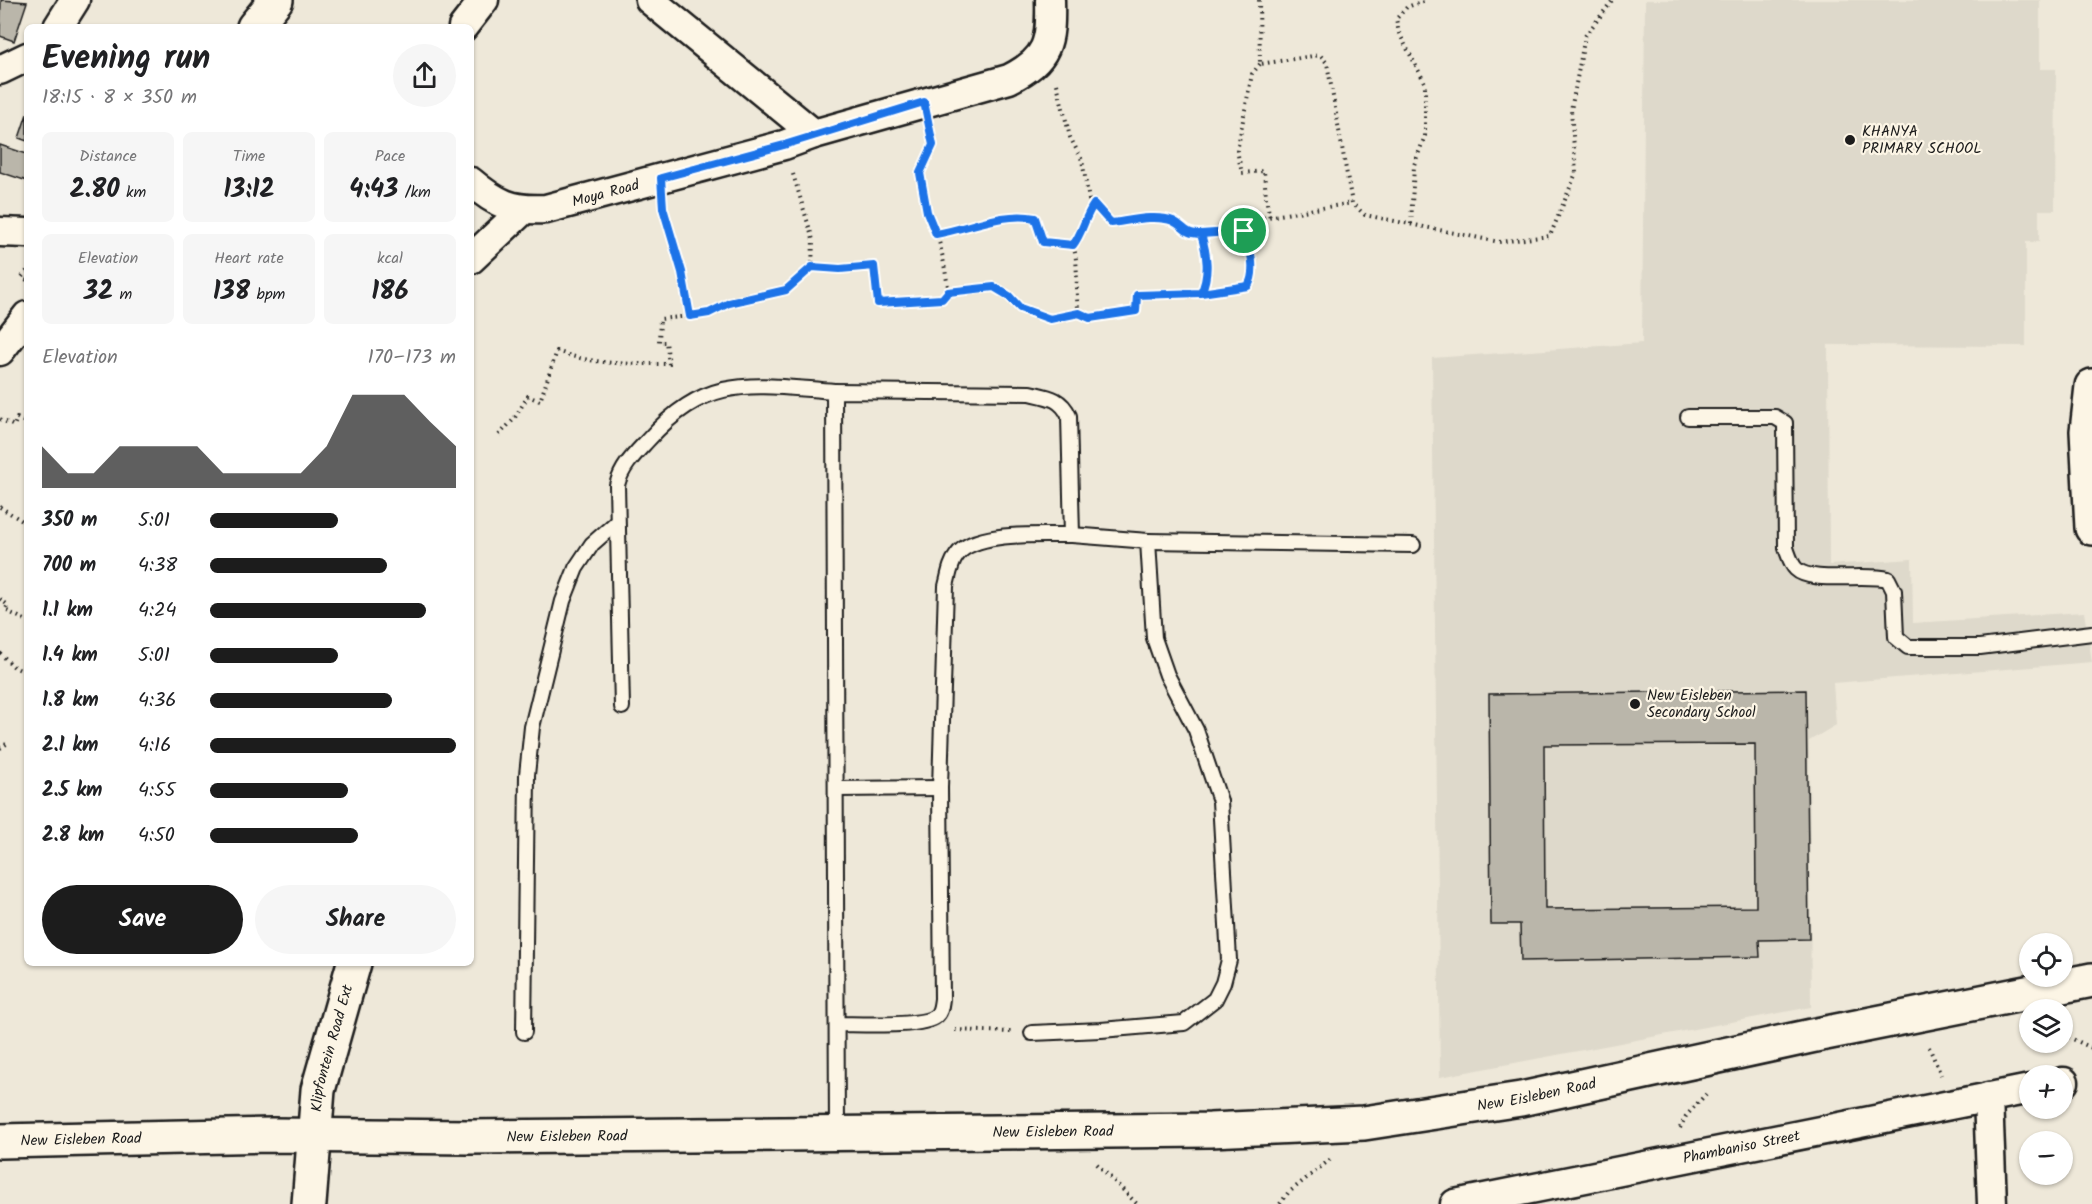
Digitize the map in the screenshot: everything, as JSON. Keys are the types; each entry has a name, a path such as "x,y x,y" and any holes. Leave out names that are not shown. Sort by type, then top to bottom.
{"main road":[{"path":"256,24 276,0"},
{"path":"2092,386 2087,431 2092,528"},
{"name":"Klipfontein Road Ext","path":"309,1204 318,1090 353,966"},
{"name":"New Eisleben Road","path":"0,1141 313,1136 469,1137 1210,1130 1364,1123 1532,1096 1821,1034 2092,980"}],"street":[{"path":"60,24 75,0"},
{"path":"465,24 484,0"},
{"path":"650,0 814,134"},
{"path":"1044,53 1051,32 1050,0"},
{"name":"Moya Road","path":"474,185 490,198 522,211 546,209 784,145 814,134 1009,79 1028,70 1044,53"},
{"path":"0,70 24,58"},
{"path":"474,255 522,211"},
{"path":"0,231 24,233"},
{"path":"0,351 24,320"},
{"name":"Phambaniso Street","path":"1455,1204 2019,1091"},
{"path":"1988,1097 1992,1204"}],"lane":[{"path":"622,707 617,485 625,466 669,417 686,404 710,392 746,385 834,391 1030,393 1051,398 1064,404 1069,416 1072,535"},
{"path":"834,391 837,1132"},
{"path":"1688,417 1775,417 1785,423 1786,548 1791,561 1796,569 1808,576 1888,579 1894,591 1896,637 1908,647 1980,647 2092,633"},
{"path":"524,1032 527,775 532,727 564,601 576,568 592,544 617,522"},
{"path":"838,1024 904,1024 934,1018 939,1014 942,999 940,788 946,586 951,565 958,553 971,544 994,538 1072,535 1148,541 1413,545"},
{"path":"1032,1032 1101,1030 1184,1023 1215,999 1223,983 1229,960 1220,801 1196,730 1167,675 1154,638 1148,541"},
{"path":"836,789 940,788"}],"path":[{"path":"1259,0 1260,64 1252,74 1237,151 1242,173 1264,171 1270,218"},
{"path":"1411,224 1414,165 1425,136 1425,83 1399,33 1396,19 1407,8 1426,0"},
{"path":"1260,64 1320,56 1327,63 1352,204 1365,215 1499,242 1550,236 1576,173 1571,110 1585,36 1613,0"},
{"path":"1044,53 1057,84 1070,137 1082,160 1089,200 1111,223 1151,219 1173,221 1188,234 1244,231"},
{"path":"924,102 933,145 920,173 927,212 936,234 948,292"},
{"path":"784,145 813,240 812,267"},
{"path":"661,178 663,208 682,272 690,316"},
{"path":"1073,245 1082,234 1083,219 1094,204"},
{"path":"499,435 514,419 528,396 540,401 557,351 578,359 628,364 669,364 666,342 659,342 660,319 709,313 729,303 786,290 812,267 840,269 874,266 878,303 942,299 948,292 994,287 1009,296 1020,308 1040,316 1050,319 1079,313 1090,318 1136,311 1137,295 1201,293 1248,286 1252,280 1251,262 1244,231 1249,220 1352,204"},
{"path":"936,234 955,231 972,223 1025,215 1035,218 1043,242 1073,245"},
{"path":"1201,234 1205,248 1207,280 1201,293"},
{"path":"1073,245 1078,261 1075,284 1079,313"},
{"path":"0,419 14,426 17,418 24,422"},
{"path":"0,507 24,522"},
{"path":"0,599 8,605 0,617"},
{"path":"5,610 24,620"},
{"path":"0,653 14,667 24,672"},
{"path":"0,748 8,743"},
{"path":"934,1018 956,1031 1032,1032"},
{"path":"2073,1039 2092,1048"},
{"path":"1280,1204 1288,1193 1337,1154"},
{"path":"1090,1157 1137,1204"}],"shaded area":[{"name":"New Eisleben Secondary School","path":"1645,0 2040,0 2040,69 2056,69 2055,210 2039,210 2039,242 2026,242 2026,346 1828,345 1829,565 1912,559 1913,623 2084,612 2092,662 1833,683 1836,725 1809,741 1811,1007 1440,1077 1432,358 1642,343"}],"building":[{"path":"1,0 27,2 14,41 0,36"},
{"path":"24,123 24,140 19,138"},
{"path":"0,145 24,153 24,180 0,172"},
{"path":"1806,690 1809,939 1759,940 1760,957 1521,961 1520,924 1491,924 1489,694","holes":["1755,744 1756,907 1545,909 1544,745"]}],"place":[{"name":"KHANYA PRIMARY SCHOOL","path":"1850,140"},
{"name":"New Eisleben Secondary School","path":"1635,704"}],"route":[{"path":"1244,231 1217,235 1201,234 1205,248 1207,280 1201,293 1137,295 1136,311 1090,318 1079,313 1050,319 1020,308 1009,296 994,287 948,292 942,299 878,303 874,266 840,269 812,267 786,290 755,299 729,303 718,310 690,316 682,272 663,208 661,178 784,145 924,102 933,145 920,173 927,212 936,234 955,231 972,223 1025,215 1035,218 1043,242 1073,245 1082,234 1083,219 1094,204 1111,223 1151,219 1173,221 1188,234 1201,234 1205,248 1207,280 1201,293 1248,286 1252,280 1251,262 1244,231"}]}
